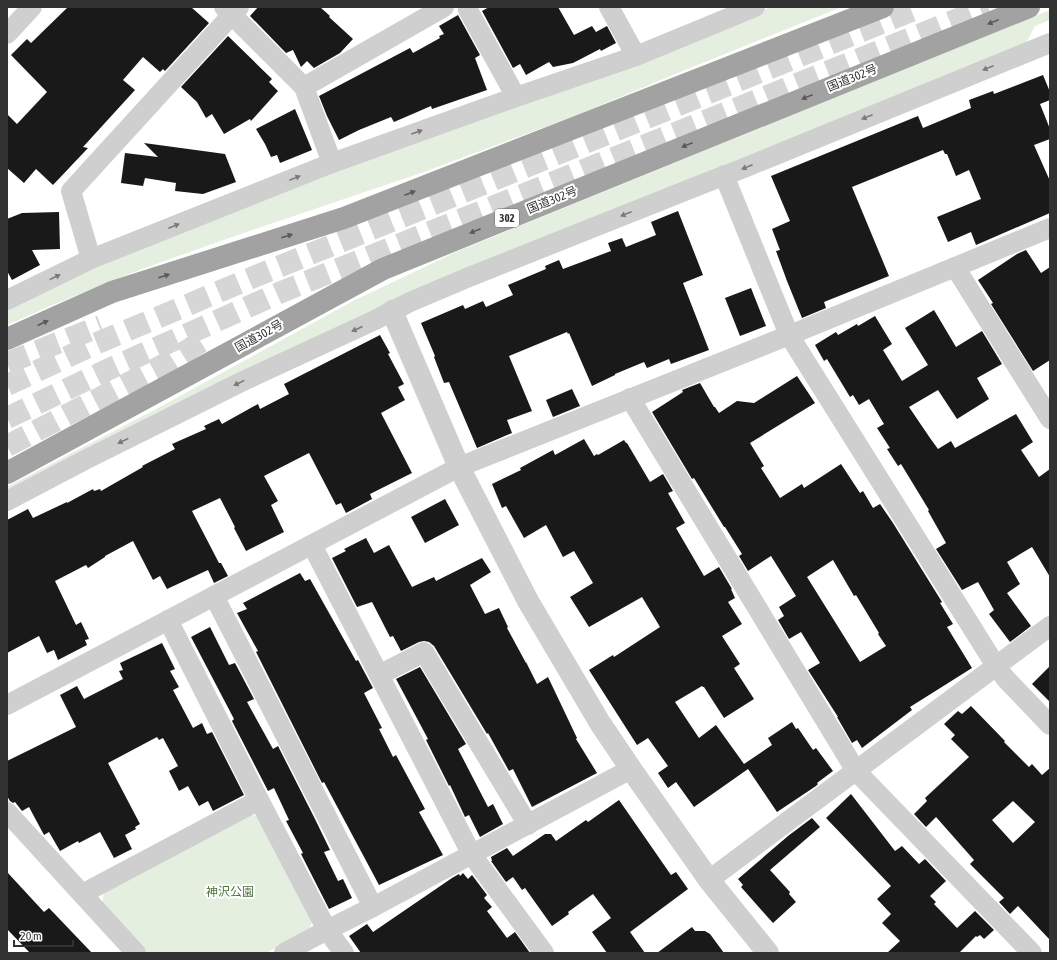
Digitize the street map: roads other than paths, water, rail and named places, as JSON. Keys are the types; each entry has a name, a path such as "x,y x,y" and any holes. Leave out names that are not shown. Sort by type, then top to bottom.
{"highway":[{"path":"7,339 112,292 344,218 883,7"},
{"name":"国道302号","path":"7,473 383,269 1029,7"}],"street":[{"path":"7,34 32,7"},
{"path":"304,87 444,7"},
{"path":"468,7 468,10 516,97"},
{"path":"609,7 636,56"},
{"path":"7,300 91,259 332,163 636,56 755,7"},
{"path":"91,259 71,191 231,10 304,87 332,163"},
{"path":"7,502 83,461 225,390 375,320 410,302 1050,43"},
{"path":"724,176 789,335 996,666 1006,679 1050,725"},
{"path":"7,705 459,467 789,335 1050,228"},
{"path":"955,266 1050,419"},
{"path":"392,311 459,467 528,601 600,723 631,770 709,880 768,953"},
{"path":"630,398 856,771 1032,953"},
{"path":"312,545 472,855 544,953"},
{"path":"214,596 374,907"},
{"path":"168,620 327,930 344,953"},
{"path":"709,880 1050,626"},
{"path":"379,675 424,652 528,825"},
{"path":"284,953 374,907 631,770"},
{"path":"82,894 259,800"},
{"path":"7,812 136,953"}],"tunnel":[{"path":"7,385 95,344 268,271 921,7"},
{"path":"7,418 107,370 279,293 988,7"},
{"path":"7,363 101,326"},
{"path":"7,446 167,363 207,338"}],"park label":[{"name":"神沢公園","path":"230,892"}]}
